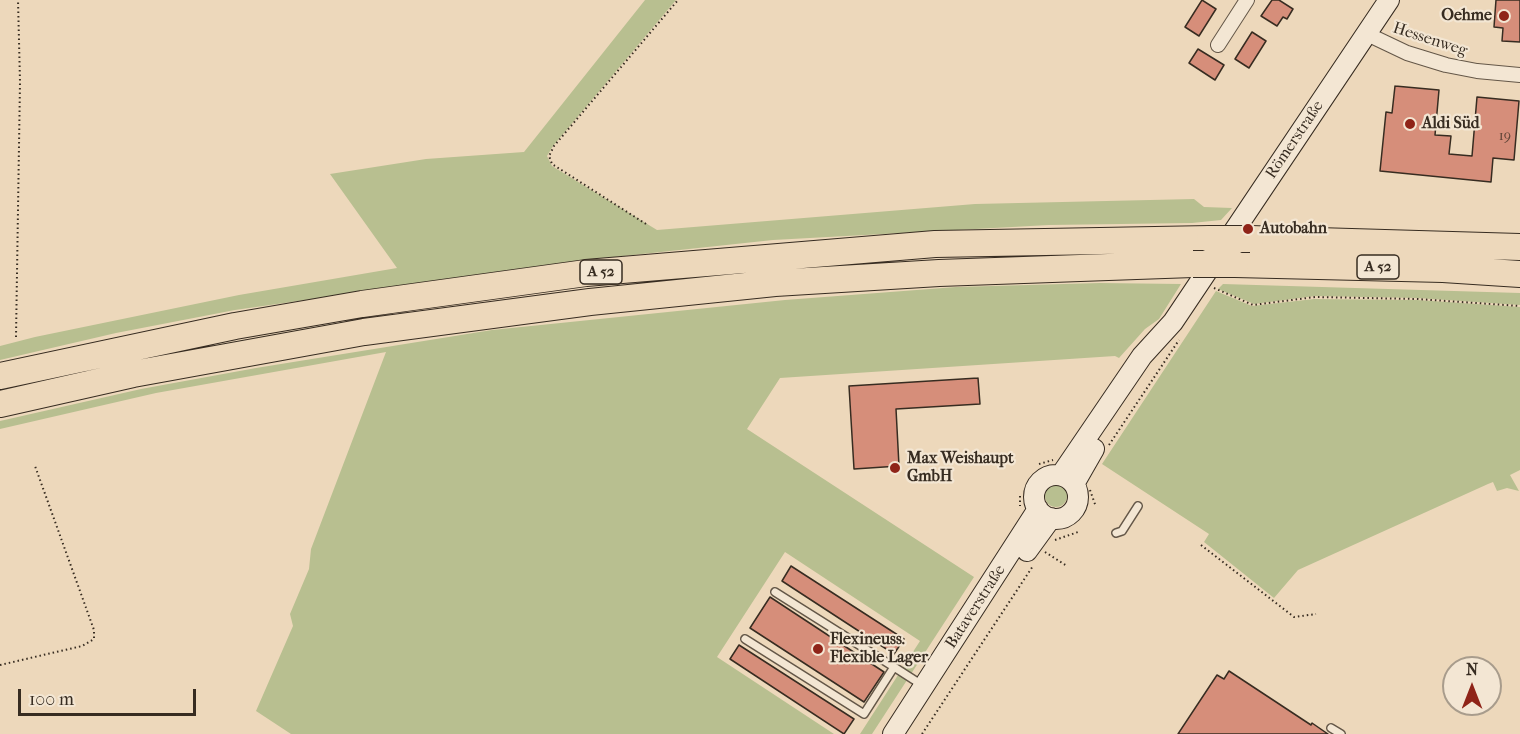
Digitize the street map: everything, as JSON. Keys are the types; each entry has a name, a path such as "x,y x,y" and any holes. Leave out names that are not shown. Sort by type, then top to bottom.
{"highway":[{"name":"A 52","path":"0,376 247,324 362,304 586,273 935,244 1210,238 1520,247"},
{"name":"A 52","path":"0,404 133,374 364,332 590,302 776,283 939,273 1198,272 1235,264 1443,269 1520,274"}],"street":[{"path":"1218,45 1247,0"},
{"name":"Römerstraße","path":"1198,272 1389,0"},
{"name":"Hessenweg","path":"1366,34 1407,53 1446,65 1520,75"},
{"name":"Bataverstraße","path":"1044,514 1060,519 1074,510 1078,494 1075,481 1142,356 1178,329 1198,272"},
{"name":"Bataverstraße","path":"907,734 1038,535 1044,514 1035,493 1038,486 1052,476 1075,481"},
{"name":"Bataverstraße","path":"893,734 1044,514"}],"lane":[{"path":"1116,533 1122,531 1138,506"},
{"path":"775,592 924,686"},
{"path":"745,639 864,714 894,667"},
{"path":"1331,728 1341,734"}],"path":[{"path":"16,337 20,93 18,0"},
{"path":"646,224 552,164 549,156 554,146 678,0"},
{"path":"1198,272 1227,296 1253,305 1315,297 1417,299 1520,306"},
{"path":"1109,445 1178,329"},
{"path":"0,666 82,646 94,639 94,630 35,466"},
{"path":"1075,481 1096,507"},
{"path":"1049,542 1078,532"},
{"path":"1202,545 1294,617 1316,614"},
{"path":"1047,553 1067,566"},
{"path":"922,734 1036,560"}],"green space":[{"path":"645,0 676,0 547,156 552,166 657,230 975,204 1194,199 1204,207 1232,208 1221,220 1192,223 1049,225 773,240 586,260 235,310 116,333 0,360 0,346 35,337 239,295 397,268 330,174 426,159 524,152"},
{"path":"1100,283 1181,284 1159,319 1145,329 1119,358 1115,356 780,378 747,429 974,577 872,734 860,734 920,641 785,552 717,657 834,734 291,734 256,711 293,626 290,614 309,569 311,549 386,352 156,393 0,429 0,421 141,389 492,330 785,300 956,287"},
{"path":"1223,284 1520,293 1520,305 1417,298 1315,296 1254,304 1218,289"},
{"path":"1216,291 1252,306 1314,299 1417,300 1520,307 1520,470 1510,475 1519,491 1507,488 1497,491 1493,482 1488,484 1298,570 1274,598 1204,542 1209,534 1102,464"},
{"path":"1056,485 1064,488 1067,496 1064,504 1056,507 1048,504 1045,496 1048,488"}],"building":[{"path":"1202,0 1216,9 1199,36 1185,27"},
{"path":"1272,0 1279,0 1293,9 1287,19 1283,17 1277,26 1261,16"},
{"path":"1496,0 1520,0 1520,42 1502,41 1503,28 1494,27"},
{"path":"1252,32 1266,41 1249,68 1235,59"},
{"path":"1198,49 1224,65 1215,80 1189,63"},
{"path":"1395,86 1439,90 1435,135 1451,136 1449,154 1472,156 1477,97 1519,101 1514,160 1493,158 1491,182 1380,171 1386,112 1392,113"},
{"path":"978,378 980,404 896,409 899,466 854,469 849,386"},
{"path":"791,566 904,639 894,654 782,581"},
{"path":"770,597 884,672 864,702 750,628"},
{"path":"739,645 854,719 844,734 730,659"},
{"path":"1229,671 1328,734 1178,734 1217,675 1224,679"}],"place":[{"name":"Oehme","path":"1504,16"},
{"name":"Aldi Süd","path":"1410,124"},
{"name":"Autobahn","path":"1248,229"},
{"name":"Max Weishaupt GmbH","path":"895,468"},
{"name":"Flexineuss. Flexible Lager","path":"818,649"}]}
